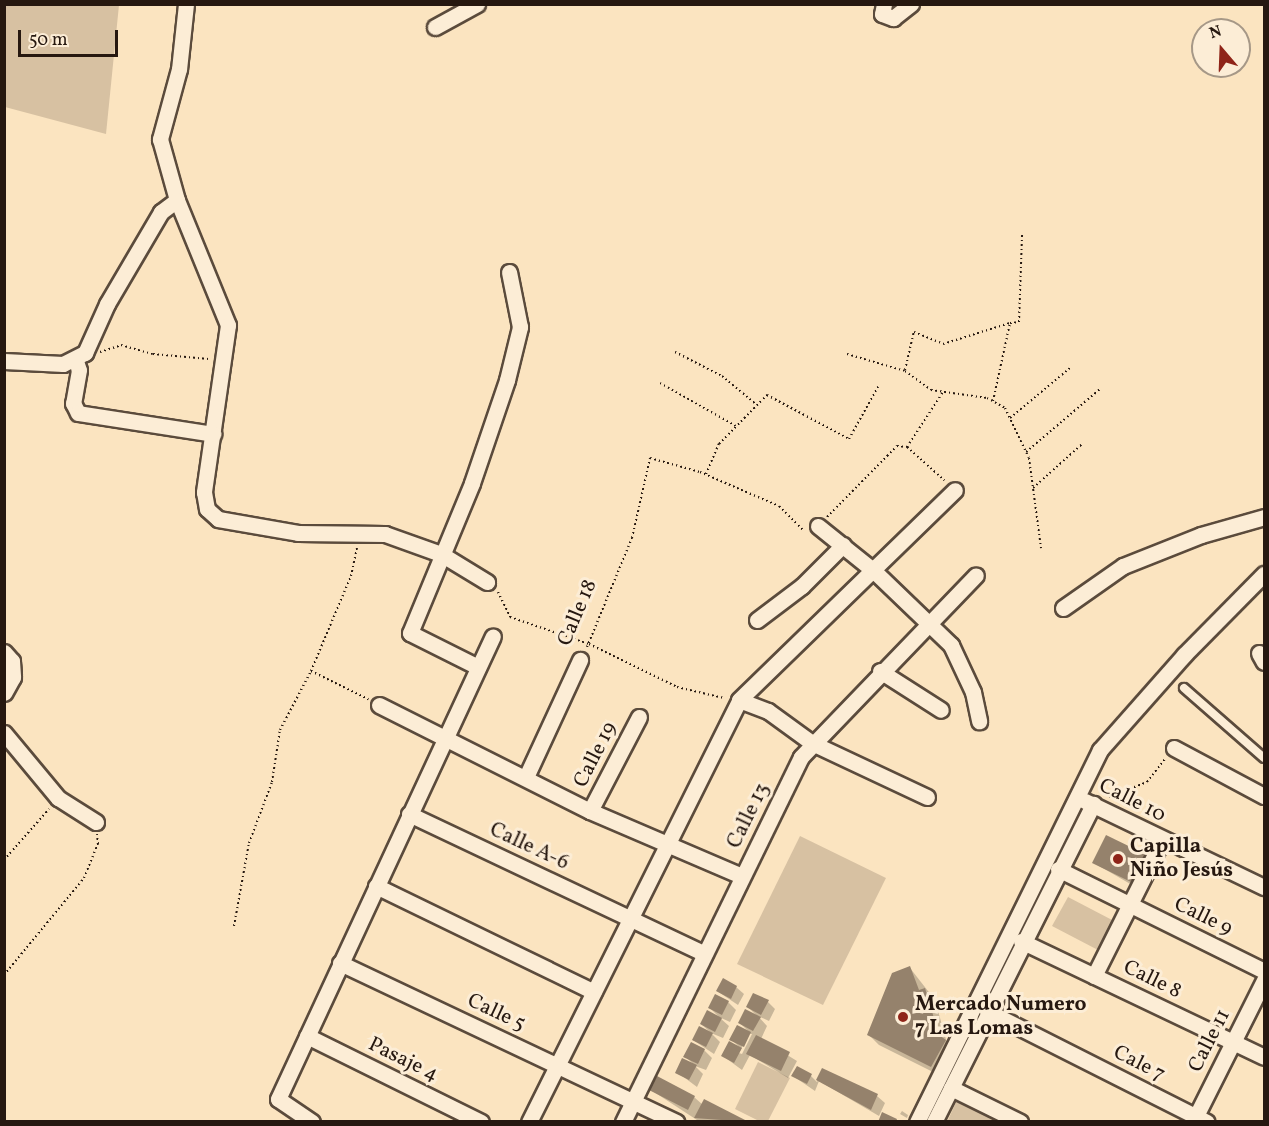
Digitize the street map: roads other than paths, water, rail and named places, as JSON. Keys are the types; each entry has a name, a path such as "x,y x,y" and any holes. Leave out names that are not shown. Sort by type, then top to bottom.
{"street":[{"path":"186,4 179,69 160,139 177,200 228,325 204,492 211,516 298,533 385,534 441,554 487,582"},
{"path":"435,27 477,4"},
{"path":"884,4 882,14 893,18 911,4"},
{"path":"4,361 76,361 85,353 107,304 161,212 177,200"},
{"path":"478,667 410,633 472,483 507,380 520,327 509,272"},
{"path":"76,361 79,370 73,403 78,413 213,434"},
{"path":"529,1122 739,700 955,490"},
{"path":"1063,608 1123,566 1201,535 1264,517"},
{"path":"818,526 874,571 930,623 962,664 979,721"},
{"path":"757,620 802,586 843,545"},
{"name":"Calle 13","path":"623,1122 801,757 880,671 976,574"},
{"path":"934,1122 1058,869 1109,736 1264,574"},
{"path":"312,1122 278,1099 444,737 493,636"},
{"path":"4,652 12,661 13,677 4,693"},
{"name":"Calle 18","path":"526,777 580,660"},
{"path":"880,671 941,710"},
{"path":"739,700 768,711 812,743 927,797"},
{"path":"379,705 590,811 667,846 742,876"},
{"name":"Calle 19","path":"590,811 639,717"},
{"path":"4,733 58,798 96,822"},
{"path":"1174,748 1264,796"},
{"path":"917,1122 1086,801"},
{"name":"Calle 10","path":"1086,801 1162,840 1264,887"},
{"name":"Calle A-6","path":"409,814 705,954"},
{"path":"1094,976 1162,840"},
{"name":"Calle 9","path":"1058,869 1264,971"},
{"path":"376,886 594,992"},
{"name":"Calle 8","path":"1021,941 1264,1057"},
{"name":"Calle 5","path":"340,963 634,1100 676,1122"},
{"name":"Calle 11","path":"1198,1120 1264,980"},
{"name":"Cale 7","path":"987,1011 1198,1120"},
{"name":"Pasaje 4","path":"307,1036 481,1122"},
{"path":"951,1088 1020,1122"}],"lane":[{"path":"1185,688 1264,758"}],"place":[{"name":"Capilla Niño Jesús","path":"1118,859"},
{"name":"Mercado Numero 7 Las Lomas","path":"903,1017"}]}
